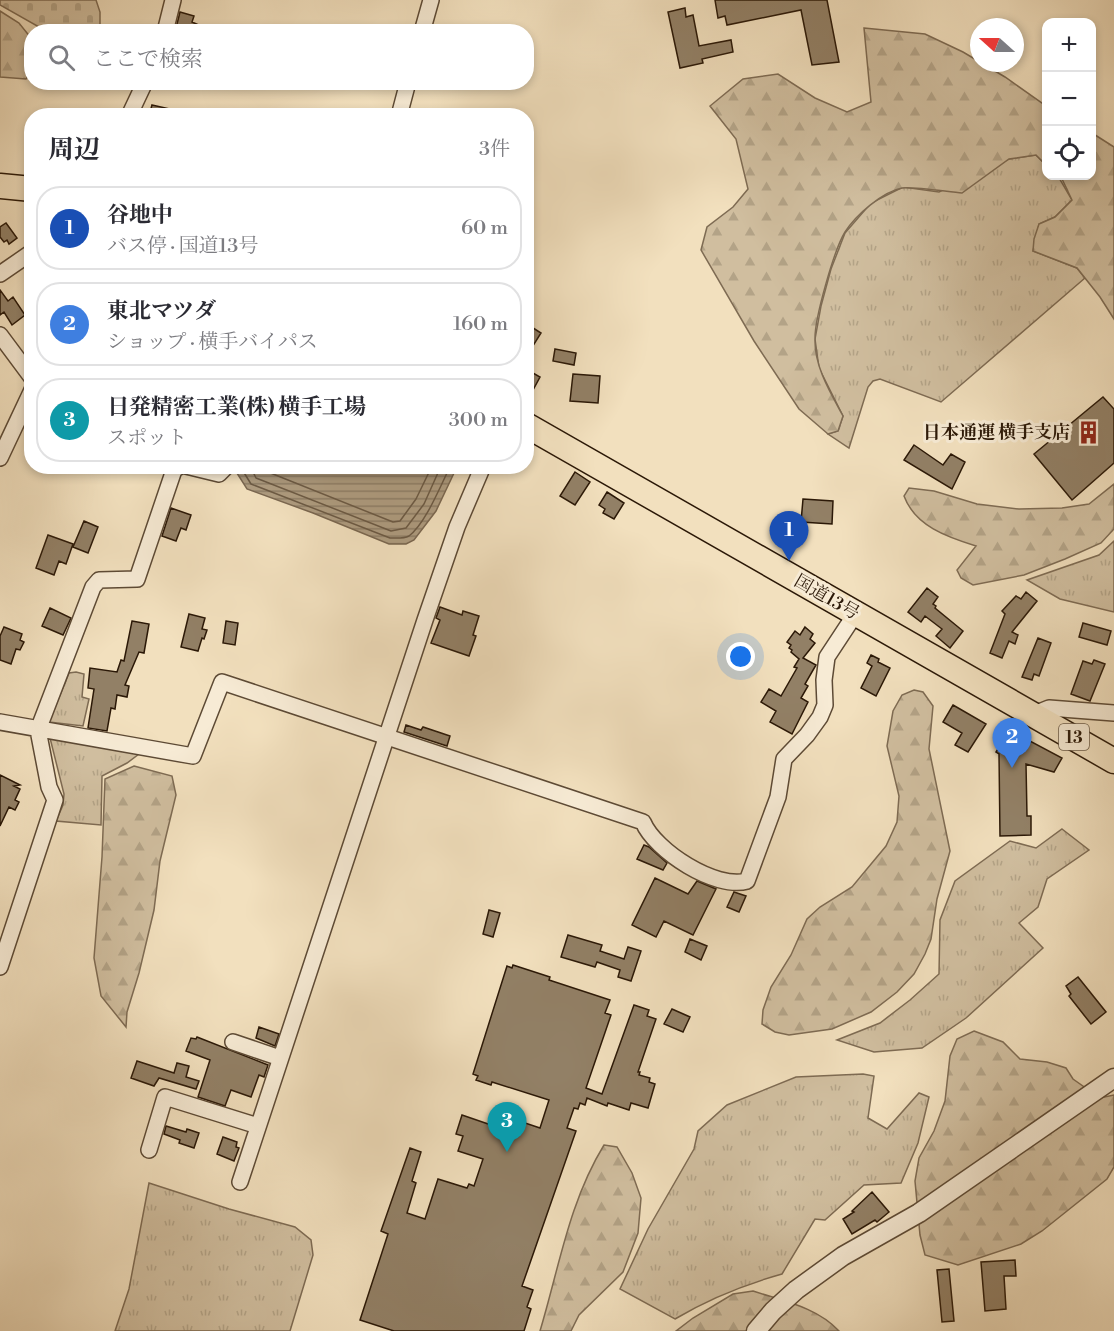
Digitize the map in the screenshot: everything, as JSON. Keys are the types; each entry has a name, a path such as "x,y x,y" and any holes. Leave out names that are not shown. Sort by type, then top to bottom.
{"highway":[{"path":"0,186 24,188"},
{"name":"国道13号","path":"534,430 1034,714"},
{"name":"13","path":"1034,714 1114,760"}],"street":[{"path":"167,24 172,0"},
{"path":"424,24 430,0"},
{"path":"133,108 140,90"},
{"path":"401,108 406,90"},
{"path":"0,274 24,258"},
{"path":"0,335 24,367"},
{"path":"0,459 24,407"},
{"path":"0,967 55,800 49,787 38,730 93,587 99,580 137,579 173,474"},
{"path":"240,1182 457,527 480,474"},
{"path":"0,722 193,756 222,682 644,822 648,833 686,866 737,884 747,880 778,797 784,759 807,735 820,717 825,705 824,680 827,657 856,613"},
{"path":"1034,714 1049,708 1114,714"},
{"path":"233,1042 280,1058"},
{"path":"756,1331 796,1290 843,1256 919,1213 1114,1078"},
{"path":"149,1150 165,1097 258,1126"}],"green space":[{"path":"0,0 96,0 100,12 100,24 34,24 0,5"},
{"path":"0,11 19,23 24,29 24,79 0,77"},
{"path":"864,28 925,34 970,56 970,72 997,72 1042,103 1042,161 1036,155 1009,159 962,193 913,188 894,190 870,205 850,225 831,268 816,328 815,348 820,369 843,416 838,431 828,434 799,409 754,341 701,250 707,227 733,207 748,189 736,139 710,106 743,79 778,74 815,98 847,112 871,102"},
{"path":"1096,136 1114,147 1114,319 1077,268 1033,251 1039,224 1055,217 1072,200 1062,180 1096,180"},
{"path":"1036,155 1042,161 1042,180 1060,180 1072,200 1055,217 1039,224 1033,251 1077,268 1085,278 941,402 880,379 873,381 868,387 849,448 828,434 838,431 843,416 819,368 815,339 831,269 845,233 871,203 903,187 939,192 1009,159"},
{"path":"1114,484 1114,529 1101,543 1024,575 973,585 961,578 957,570 976,546 954,539 924,523 909,506 904,496 909,488 934,491 977,504 1019,509 1062,508 1089,504"},
{"path":"1114,541 1114,612 1060,599 1027,580 1099,555"},
{"path":"69,673 84,674 82,697 89,699 83,726 49,722"},
{"path":"914,690 923,692 933,706 929,749 950,851 937,899 931,939 925,954 914,974 897,992 871,1012 832,1029 789,1035 775,1032 762,1024 763,1010 771,987 791,955 807,919 820,907 852,887 886,846 897,822 899,796 887,746 893,711 902,695"},
{"path":"50,738 139,754 102,776 101,825 56,821 63,805 64,794"},
{"path":"134,766 172,776 176,795 160,861 154,910 127,1012 126,1027 101,996 94,958 105,779"},
{"path":"1062,829 1089,850 1047,879 1038,907 1019,923 1043,948 966,1018 922,1048 874,1052 837,1040 880,1023 939,974 940,920 955,881 1010,841 1036,848"},
{"path":"974,1031 1003,1042 1020,1059 1047,1062 1066,1068 1073,1079 1100,1098 1114,1095 1114,1167 1107,1179 1042,1231 1021,1244 958,1265 925,1255 920,1235 915,1181 919,1158 934,1131 945,1101 950,1056 957,1039"},
{"path":"863,1074 874,1076 868,1118 887,1129 919,1093 929,1097 918,1143 901,1183 864,1185 825,1220 815,1219 782,1274 727,1293 675,1319 620,1289 648,1229 694,1149 698,1131 727,1105 796,1077"},
{"path":"604,1145 617,1147 632,1173 641,1198 638,1233 623,1272 579,1315 571,1331 540,1331 573,1212"},
{"path":"149,1183 229,1209 295,1227 311,1240 313,1255 290,1331 115,1331 129,1289"},
{"path":"753,1291 810,1310 839,1331 676,1331 733,1294"}],"water":[{"path":"238,474 454,474 436,511 414,540 406,544 389,544 247,489"}],"building":[{"path":"715,0 827,0 839,62 812,65 801,10 727,25 725,16 718,18"},
{"path":"685,8 686,17 693,15 699,46 731,40 733,52 702,59 703,63 680,68 668,12"},
{"path":"180,12 194,16 192,22 196,24 177,24"},
{"path":"6,223 17,238 9,244 7,240 4,242 0,237 0,227"},
{"path":"0,290 8,301 13,297 24,316 12,325 4,312 0,315"},
{"path":"534,329 541,333 534,344"},
{"path":"555,349 576,353 574,365 553,361"},
{"path":"534,374 540,377 534,388"},
{"path":"573,374 600,376 598,403 570,401"},
{"name":"日本通運 横手支店","path":"1103,397 1114,409 1114,463 1072,500 1034,454"},
{"path":"914,445 943,465 951,454 965,462 952,489 904,460"},
{"path":"575,472 590,482 575,505 560,496"},
{"path":"607,492 624,503 614,519 603,513 605,509 599,505"},
{"path":"803,499 833,501 832,524 801,522"},
{"path":"171,508 191,515 186,530 181,528 176,541 162,536"},
{"path":"84,521 98,527 88,553 73,547"},
{"path":"48,535 73,544 66,564 59,561 54,575 36,568"},
{"path":"927,588 938,597 933,604 935,608 963,631 950,648 936,636 942,629 925,616 921,622 908,612"},
{"path":"1026,592 1037,601 1012,632 1018,635 1015,644 1009,641 1002,658 990,653 1005,614 1002,611 1016,596 1021,599"},
{"path":"440,607 462,615 463,611 479,616 473,635 476,636 469,656 431,643 440,620 436,618"},
{"path":"50,608 71,618 63,635 42,626"},
{"path":"189,614 205,618 202,629 207,630 198,651 181,647"},
{"path":"132,621 149,624 144,653 139,652 125,685 129,686 127,697 117,695 115,709 111,708 107,731 88,728 94,689 88,688 90,668 117,672 121,660 124,661"},
{"path":"226,621 238,623 235,645 223,643"},
{"path":"1083,623 1111,631 1107,645 1079,637"},
{"path":"4,627 22,634 20,640 24,642 20,650 16,649 11,664 0,660 0,636"},
{"path":"805,627 813,634 810,639 815,643 803,658 816,665 805,684 808,686 801,698 808,702 792,734 770,722 776,711 761,702 769,689 781,696 797,668 794,667 799,659 791,652 789,648 791,645 787,642 795,631 800,635"},
{"path":"1038,638 1051,643 1039,676 1034,674 1032,680 1022,677"},
{"path":"871,655 879,659 878,662 890,668 876,696 861,688 872,666 867,663"},
{"path":"1094,660 1105,664 1090,701 1071,694 1083,661 1092,664"},
{"path":"953,705 986,724 968,752 955,745 962,733 943,722"},
{"path":"406,725 421,730 423,727 450,736 447,746 404,732"},
{"path":"1011,731 1062,758 1054,772 1026,764 1027,816 1031,816 1031,835 1000,836 999,754 996,752 1003,741 1006,742"},
{"path":"0,775 20,785 14,786 20,789 15,800 19,802 15,810 9,807 0,826"},
{"path":"644,845 667,863 663,870 637,859"},
{"path":"655,878 688,894 697,881 716,889 693,935 664,921 656,937 632,925"},
{"path":"734,892 746,896 739,912 727,907"},
{"path":"489,910 500,913 493,937 483,934"},
{"path":"568,935 602,945 600,951 624,959 628,947 641,951 631,981 618,977 620,970 597,962 595,967 561,957"},
{"path":"690,939 707,946 701,960 685,952"},
{"path":"513,965 550,977 549,980 610,1000 605,1013 611,1015 586,1088 602,1094 634,1005 649,1010 647,1016 656,1019 638,1072 640,1072 639,1075 650,1078 649,1082 655,1084 648,1108 631,1103 629,1110 608,1103 607,1106 587,1098 585,1105 580,1103 578,1109 574,1108 567,1128 576,1131 522,1286 533,1290 527,1307 531,1309 524,1331 394,1331 360,1320 388,1234 381,1231 410,1148 421,1152 412,1181 416,1183 407,1213 425,1219 438,1179 467,1188 469,1184 474,1186 483,1159 458,1151 463,1136 456,1134 462,1115 494,1126 498,1114 540,1128 549,1100 492,1082 491,1085 476,1080 478,1076 473,1074 507,966 512,968"},
{"path":"1078,977 1106,1012 1091,1024 1069,996 1071,994 1066,986"},
{"path":"672,1009 690,1017 683,1032 664,1024"},
{"path":"259,1027 279,1034 275,1046 256,1038"},
{"path":"197,1037 268,1065 264,1077 259,1075 251,1097 231,1090 225,1106 198,1097 210,1060 186,1051 191,1038 196,1039"},
{"path":"137,1061 174,1073 177,1063 189,1066 186,1077 199,1081 196,1089 159,1078 154,1086 131,1078"},
{"path":"166,1126 199,1133 194,1148 179,1143 180,1140 164,1134"},
{"path":"223,1137 237,1142 236,1147 239,1148 234,1161 217,1154"},
{"path":"872,1192 889,1212 877,1222 875,1220 852,1234 843,1219 854,1212 852,1211"},
{"path":"1015,1260 1016,1276 1004,1276 1006,1309 985,1311 981,1262"},
{"path":"949,1269 954,1321 942,1322 937,1270"}],"place":[{"name":"日本通運 横手支店","path":"1088,432"},
{"name":"谷地中","path":"789,561"},
{"name":"東北マツダ","path":"1012,768"},
{"name":"日発精密工業(株) 横手工場","path":"507,1152"}]}
